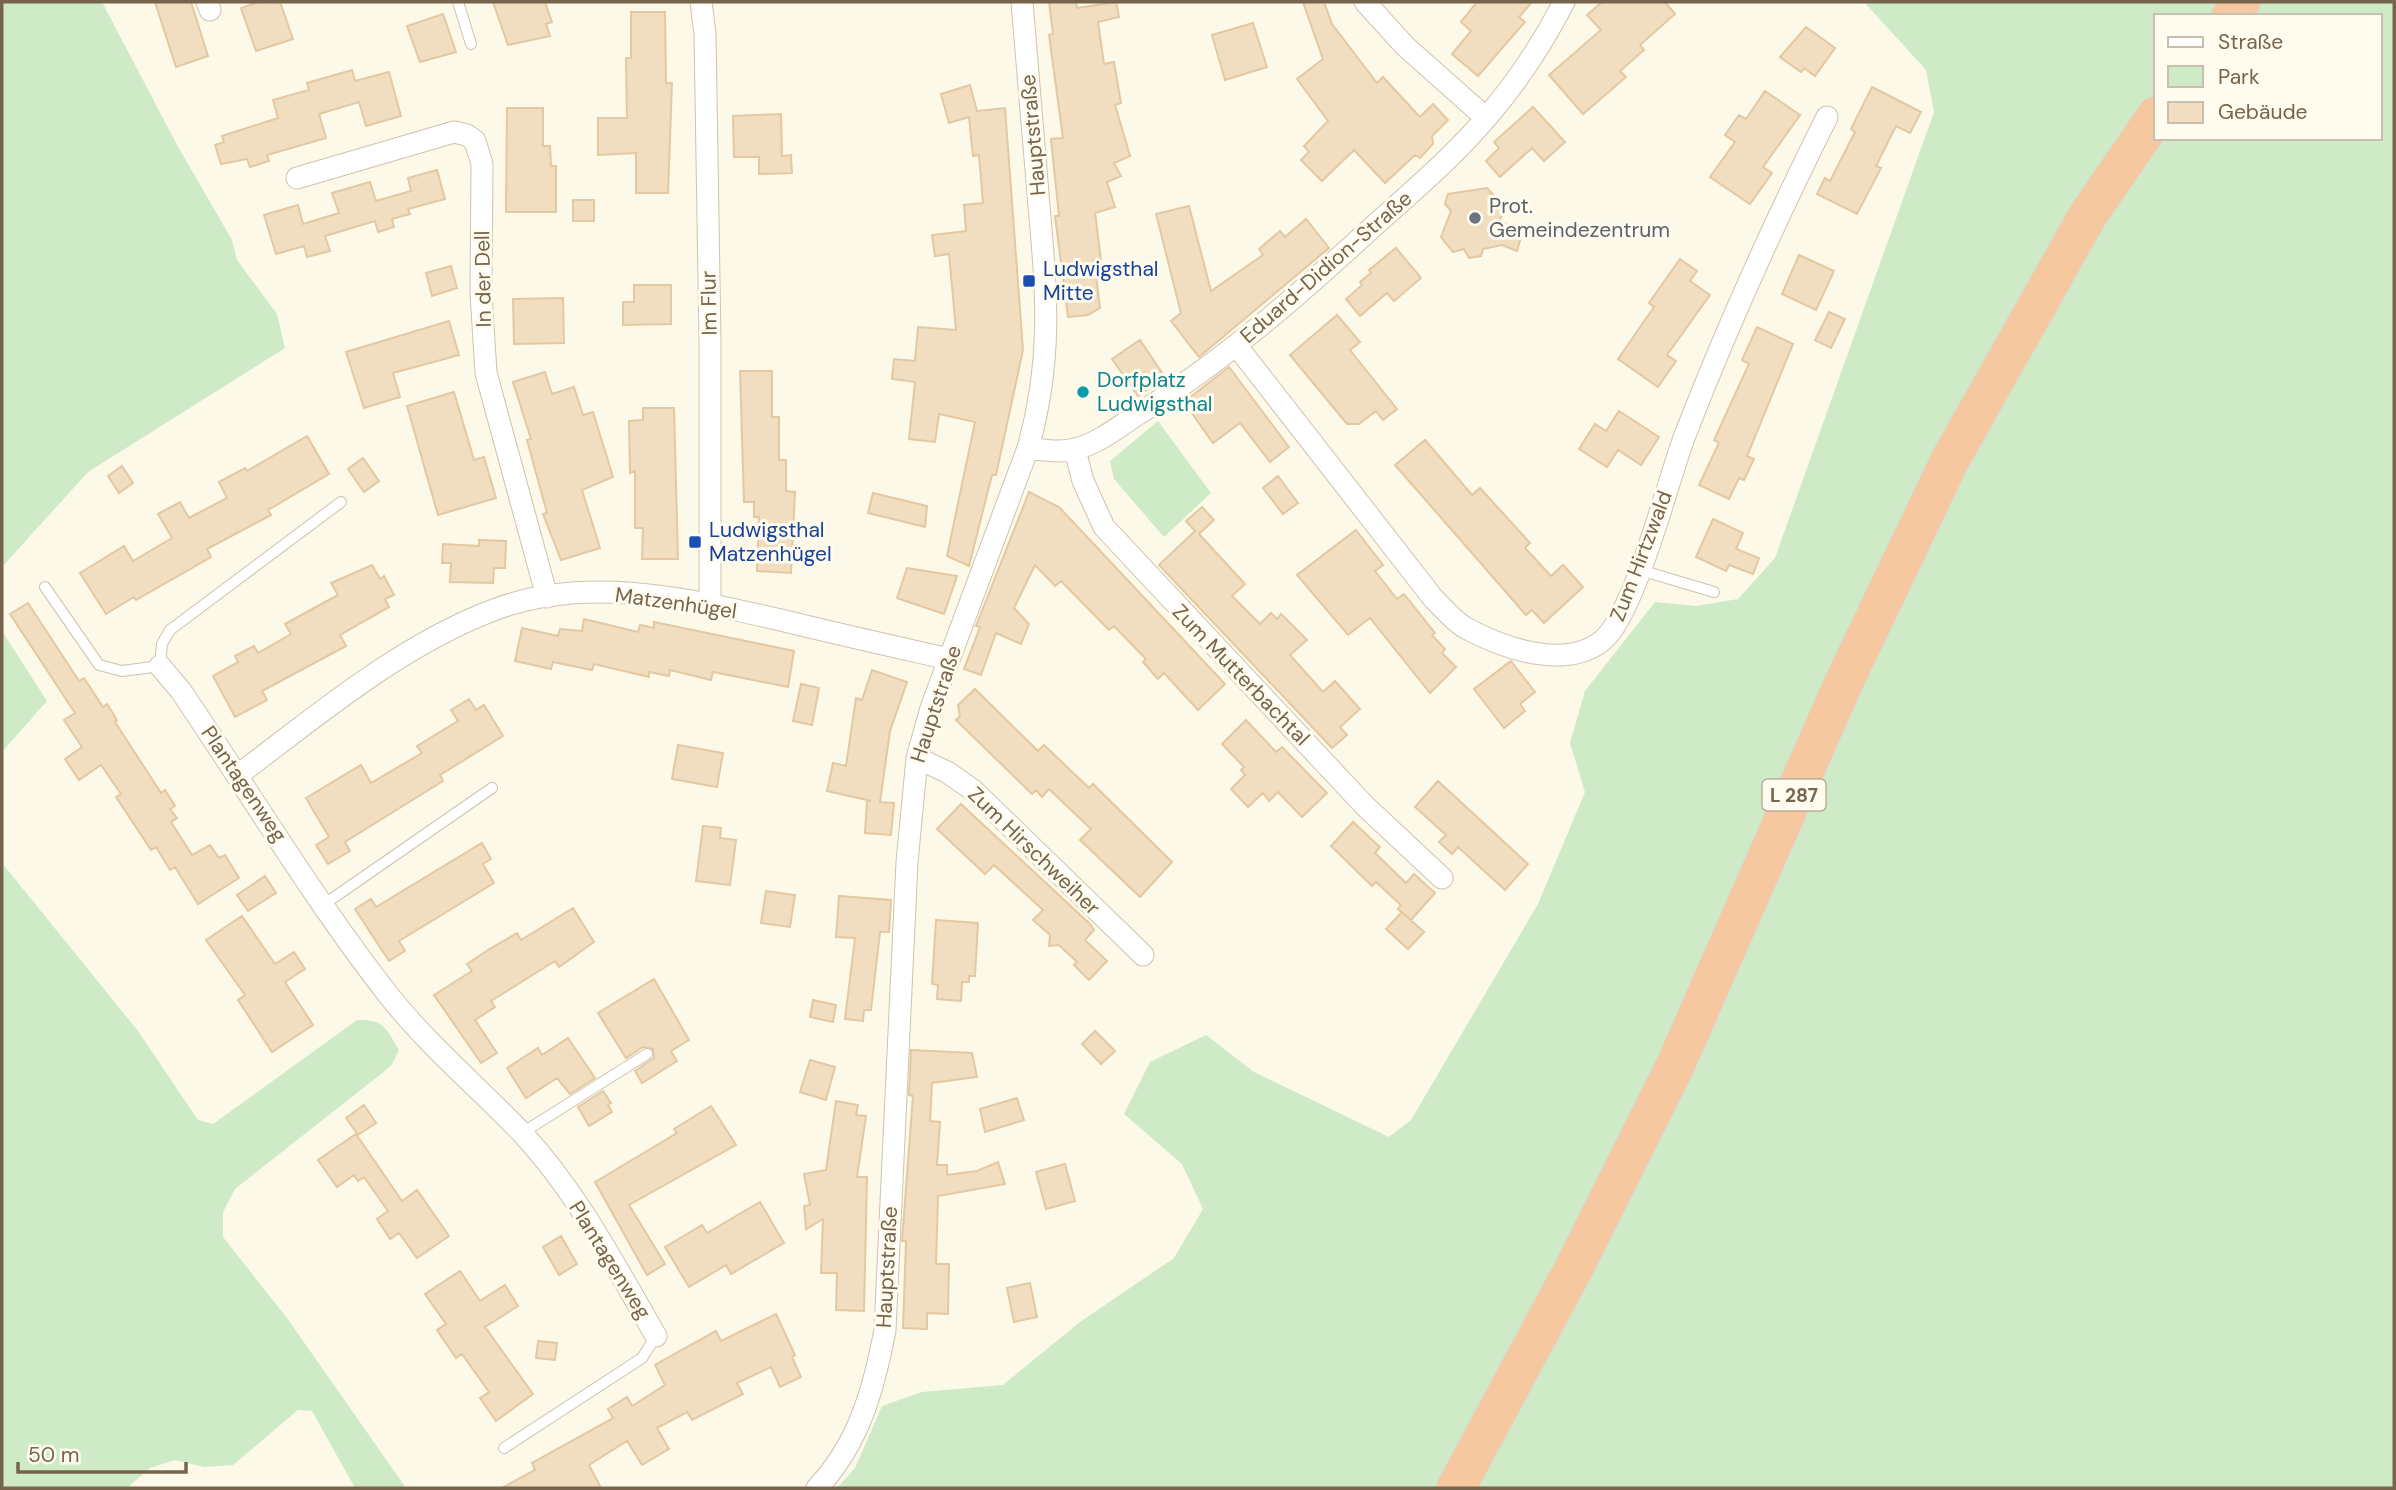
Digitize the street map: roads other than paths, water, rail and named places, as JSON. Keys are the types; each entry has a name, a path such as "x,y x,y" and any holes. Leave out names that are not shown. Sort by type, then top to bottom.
{"highway":[{"name":"L 287","path":"1456,1488 1575,1266 1675,1066 1843,684 1950,460 2088,215 2154,119"}],"street":[{"name":"Im Flur","path":"701,2 705,34 710,341 710,604"},
{"name":"Hauptstraße","path":"817,1488 834,1470 857,1430 874,1387 885,1330 907,862 917,758 931,708 1028,448 1047,356 1047,302 1022,2"},
{"path":"1365,2 1405,46 1486,118"},
{"name":"Eduard-Didion-Straße","path":"1028,448 1074,450 1095,442 1160,401 1236,345 1339,258 1486,118 1527,66 1563,2"},
{"name":"Zum Hirtzwald","path":"1236,345 1433,598 1462,625 1500,644 1552,656 1586,652 1616,627 1640,570 1684,438 1727,333 1779,214 1827,117"},
{"name":"In der Dell","path":"297,178 454,132 475,141 482,164 481,293 486,373 547,597"},
{"name":"Zum Mutterbachtal","path":"1074,450 1083,481 1104,527 1365,806 1442,878"},
{"name":"Matzenhügel","path":"238,775 343,697 419,647 492,610 547,597 626,593 710,604 949,659"},
{"name":"Plantagenweg","path":"160,666 181,691 323,905 399,1007 442,1056 522,1133 556,1174 599,1239 656,1336"},
{"name":"Zum Hirschweiher","path":"917,758 947,772 973,790 1143,955"}],"lane":[{"path":"458,2 471,44"},
{"path":"45,587 99,665 122,671 160,666 162,644 170,630 341,502"},
{"path":"1640,570 1714,592"},
{"path":"323,905 492,788"},
{"path":"522,1133 647,1054"},
{"name":"Plantagenweg","path":"505,1448 642,1358 656,1336"}],"place":[{"name":"Prot. Gemeindezentrum","path":"1475,218"},
{"name":"Ludwigsthal Mitte","path":"1029,281"},
{"name":"Dorfplatz Ludwigsthal","path":"1083,392"},
{"name":"Ludwigsthal Matzenhügel","path":"695,542"}]}
